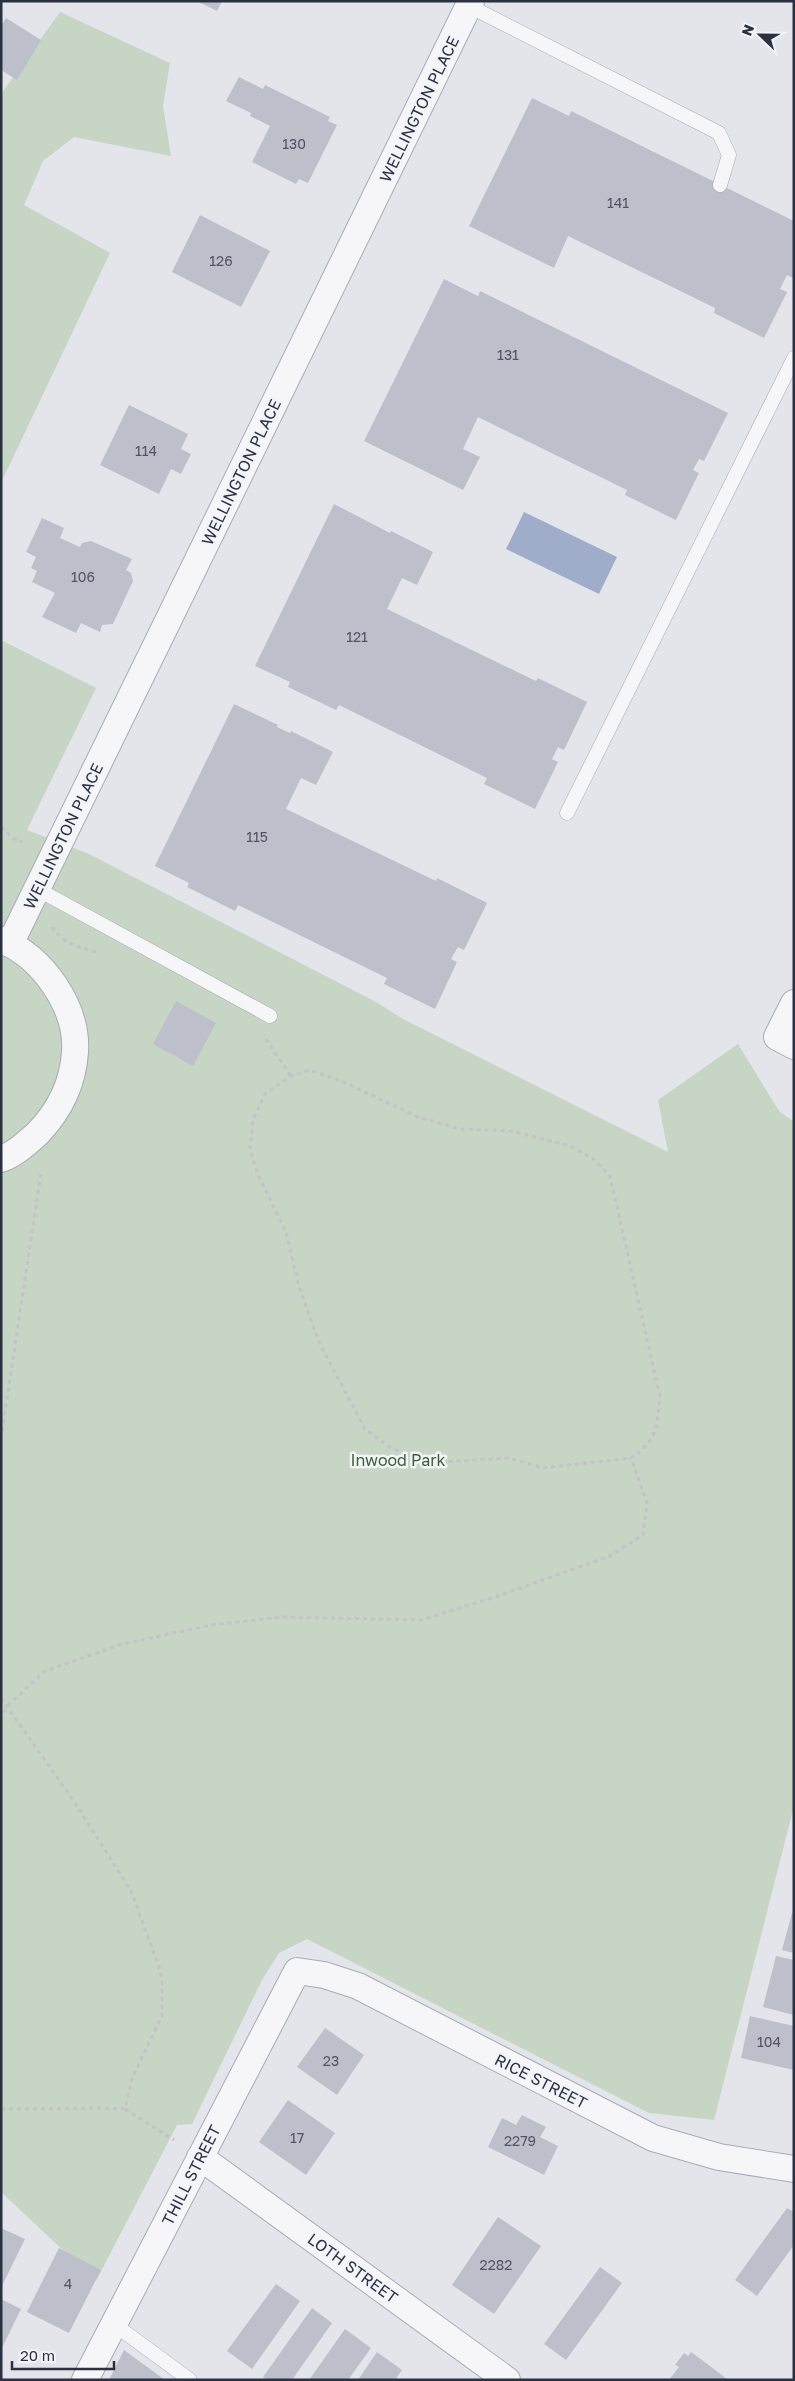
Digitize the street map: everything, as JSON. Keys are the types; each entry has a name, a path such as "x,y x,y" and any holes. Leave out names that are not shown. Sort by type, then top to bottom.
{"street":[{"name":"WELLINGTON PLACE","path":"1,1159 11,1155 55,1115 71,1077 75,1050 67,1010 57,988 29,956 6,942 37,890 470,4"},
{"path":"785,1042 794,1002"},
{"name":"THILL STREET","path":"85,2380 297,1971"},
{"name":"RICE STREET","path":"297,1971 324,1975 358,1986 653,2138 719,2156 794,2169"},
{"name":"LOTH STREET","path":"200,2157 507,2380"}],"lane":[{"path":"470,4 719,134 729,155 720,185"},
{"path":"567,813 794,358"},
{"path":"37,890 270,1016"},
{"path":"115,2325 190,2380"}],"path":[{"path":"1,827 13,838 22,842"},
{"path":"261,1032 292,1076"},
{"path":"310,1070 339,1080 418,1117 460,1129 512,1131 570,1146 595,1160 610,1176 660,1397 656,1432 646,1447 631,1458 543,1468 509,1458 442,1462 414,1457 391,1448 365,1429 319,1342 298,1286 286,1232 258,1175 250,1150 253,1120 265,1094 292,1076 310,1070"},
{"path":"1,1439 42,1165"},
{"path":"1,1720 7,1706 46,1671 122,1644 212,1625 281,1617 422,1620 498,1596 610,1556 643,1535 647,1503 631,1458"},
{"path":"1,1698 75,1803 131,1891 159,1967 162,1981 162,2016 132,2078 125,2110"},
{"path":"1,2109 100,2108 125,2110 200,2157"}],"green space":[{"path":"60,12 170,63 163,106 171,156 74,137 43,161 24,205 110,253 1,483 1,94"},
{"name":"Inwood Park","path":"1,640 96,688 27,830 89,854 376,1002 403,1019 668,1152 658,1100 738,1044 779,1111 794,1122 794,1806 714,2120 649,2113 307,1939 279,1953 262,1980 192,2124 177,2125 96,2281 1,2192"}],"water":[{"path":"524,512 617,557 599,594 506,549"}],"building":[{"path":"197,1 222,1 217,11"},
{"path":"6,18 41,40 17,80 1,70 1,26"},
{"path":"239,77 263,89 265,85 330,117 328,121 337,125 308,183 299,179 296,184 252,162 270,126 250,116 251,113 226,101"},
{"path":"532,98 569,116 571,111 794,221 794,276 793,278 787,275 780,289 787,292 764,338 714,313 715,308 568,236 554,268 469,226"},
{"path":"200,215 270,251 241,307 172,272"},
{"path":"444,279 478,296 480,291 728,413 704,461 699,459 693,470 699,473 676,520 625,495 627,490 478,417 463,449 480,457 463,490 364,441"},
{"path":"129,405 188,434 181,449 191,454 181,474 171,469 159,494 100,465"},
{"path":"334,504 390,533 391,531 433,552 417,585 402,578 387,609 536,681 538,678 587,702 564,750 558,747 552,759 558,762 535,809 484,784 487,778 339,705 336,710 288,687 290,682 255,666"},
{"path":"42,518 64,528 60,538 80,547 82,543 91,541 132,559 126,570 131,573 133,581 113,624 102,625 100,632 81,623 76,633 42,617 55,593 32,582 37,571 31,568 36,557 26,552"},
{"path":"234,704 278,725 277,727 290,733 291,731 333,752 316,785 301,778 286,809 436,881 437,878 487,903 464,950 458,947 451,959 457,962 435,1009 384,984 387,978 238,905 235,911 187,887 189,883 155,866"},
{"path":"176,1001 216,1023 193,1066 153,1044"},
{"path":"792,1913 794,1913 794,1953 782,1950"},
{"path":"776,1956 794,1960 794,2015 763,2007"},
{"path":"750,2016 794,2026 794,2070 741,2058"},
{"path":"325,2028 364,2055 337,2095 297,2067"},
{"path":"288,2100 335,2133 306,2175 259,2142"},
{"path":"522,2115 546,2127 540,2137 558,2146 544,2175 488,2147 502,2118 516,2125"},
{"path":"787,2208 794,2212 794,2245 757,2296 735,2280"},
{"path":"498,2217 541,2246 494,2314 452,2285"},
{"path":"1,2228 25,2239 1,2288"},
{"path":"59,2248 101,2270 69,2333 27,2312"},
{"path":"600,2267 622,2283 566,2360 544,2344"},
{"path":"276,2284 300,2301 252,2369 227,2351"},
{"path":"1,2299 21,2309 1,2350"},
{"path":"312,2308 332,2323 292,2380 268,2380 263,2377"},
{"path":"345,2329 371,2348 348,2380 309,2380"},
{"path":"124,2350 165,2380 109,2380"},
{"path":"377,2352 402,2370 395,2380 358,2380"},
{"path":"691,2352 728,2380 669,2380 679,2367 675,2365 684,2353 688,2356"}]}
